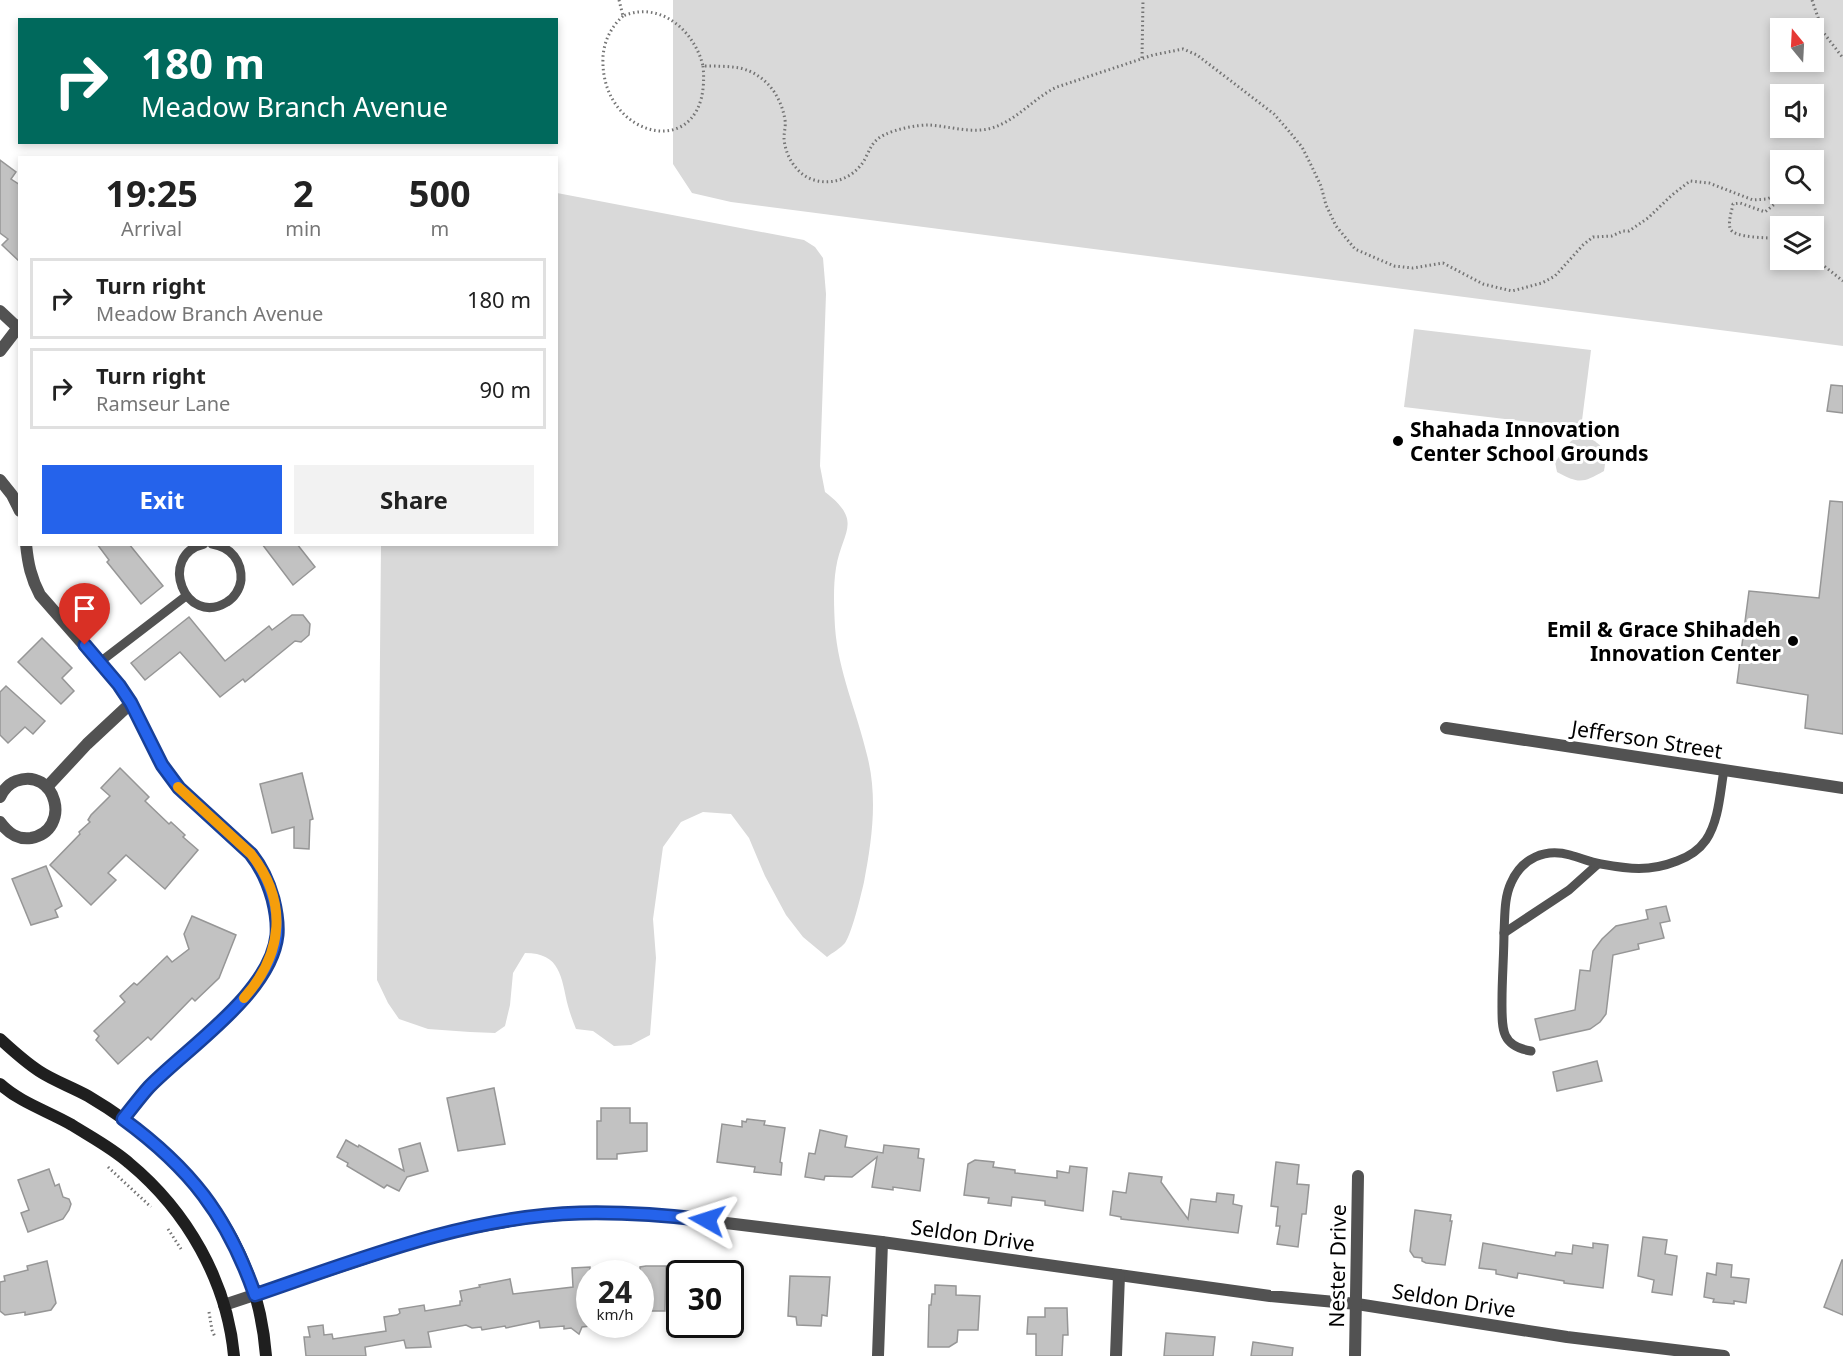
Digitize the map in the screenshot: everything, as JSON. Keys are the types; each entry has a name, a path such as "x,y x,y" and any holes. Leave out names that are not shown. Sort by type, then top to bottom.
{"main road":[{"path":"0,1039 39,1072 86,1095 123,1119 168,1154 206,1197 244,1264 255,1295 266,1356"},
{"path":"0,1084 12,1095 69,1124 112,1150 129,1162 162,1194 183,1220 201,1250 224,1305 234,1356"}],"street":[{"path":"0,311 18,326 0,351"},
{"path":"0,480 16,493"},
{"path":"26,546 32,581 40,595 100,662 131,703 162,765 179,788 251,854 261,866 269,883 277,915 277,936 272,954 247,995 149,1088 123,1119"},
{"path":"47,787 87,744 131,703"},
{"name":"Jefferson Street","path":"1446,728 1843,788"},
{"path":"0,797 11,783 23,779 36,780 47,787 53,795 56,808 52,824 36,837 16,837 0,822"},
{"name":"Nester Drive","path":"1355,1356 1358,1176"},
{"name":"Seldon Drive","path":"224,1305 427,1238 522,1219 579,1213 626,1214 685,1218 882,1242 1270,1296 1357,1304 1653,1351 1724,1356"},
{"path":"878,1356 882,1242"},
{"path":"1116,1356 1119,1275"}],"lane":[{"path":"200,546 189,551 179,570 181,585 186,596 204,608 219,607 229,601 241,584 241,571 237,560 229,551 217,546"},
{"path":"100,662 186,596"},
{"path":"1531,1051 1518,1049 1505,1037 1502,977 1506,895 1511,882 1526,861 1552,852 1568,854 1598,864 1634,869 1659,869 1682,859 1698,849 1707,839 1724,770"},
{"path":"1504,933 1569,890 1598,864"}],"path":[{"path":"619,0 623,16"},
{"path":"1142,58 1143,0"},
{"path":"1812,0 1823,32 1843,58"},
{"path":"643,8 660,10 669,14 685,27 703,66 704,87 699,107 688,121 665,132 647,130 638,126 623,113 608,88 603,63 606,43 614,25 623,16 643,8"},
{"path":"703,66 740,68 768,83 783,112 784,140 788,156 801,174 822,182 838,181 849,176 864,160 871,145 883,135 928,125 955,129 987,129 1008,121 1042,93 1142,58 1183,49 1197,55 1274,114 1302,147 1321,186 1326,205 1336,226 1355,249 1394,266 1413,268 1443,263 1483,284 1512,291 1542,283 1555,276 1593,237 1612,236 1629,231 1648,218 1690,181 1709,183 1714,187 1731,190 1752,200 1767,199 1772,196 1783,197 1765,212 1740,203 1733,204 1731,231 1740,235 1770,238"},
{"path":"1824,266 1843,281"},
{"path":"105,1164 153,1209"},
{"path":"163,1221 186,1256"},
{"path":"208,1306 212,1329 217,1341"}],"shaded area":[{"path":"673,0 1843,0 1843,346 731,202 692,193 673,164"},
{"path":"558,193 804,240 815,247 823,258 826,294 820,466 825,492 837,502 847,519 835,575 835,627 840,660 867,755 873,803 864,882 845,943 827,957 803,937 786,915 765,876 749,838 731,814 703,812 681,822 663,847 653,919 656,958 650,1035 631,1045 614,1046 593,1031 576,1029 561,976 553,962 537,954 525,953 513,973 510,1005 505,1026 495,1033 428,1029 399,1019 377,980 381,546 558,546"},
{"path":"1414,329 1591,350 1581,428 1404,407"},
{"path":"1583,435 1595,441 1602,448 1605,457 1604,471 1586,480 1571,479 1557,472 1555,462 1571,441"}],"building":[{"path":"0,160 16,172 11,179 18,184 18,260 2,245 8,239 0,233"},
{"path":"1831,385 1843,386 1843,413 1827,411"},
{"name":"Emil & Grace Shihadeh Innovation Center","path":"1830,501 1843,502 1843,734 1805,728 1808,695 1737,683 1749,591 1819,598"},
{"path":"98,546 131,546 163,586 141,604 107,562 109,560"},
{"path":"264,546 299,546 315,567 293,585"},
{"path":"292,615 303,615 310,624 309,635 301,642 295,641 245,682 243,679 220,697 180,652 145,680 131,663 189,617 225,661 269,626 272,630"},
{"path":"42,638 72,668 62,678 74,691 61,704 18,662"},
{"path":"6,686 45,721 33,734 25,727 8,743 0,735 0,692"},
{"path":"120,768 149,797 145,801 169,824 171,822 198,850 165,889 126,855 108,873 116,880 91,905 50,865 80,834 79,832 90,822 88,820 91,815 110,796 101,788"},
{"path":"302,773 313,819 310,820 309,849 294,848 294,827 272,833 260,784"},
{"path":"46,866 62,906 55,910 58,917 31,925 12,879"},
{"path":"1666,906 1670,921 1660,923 1664,938 1638,944 1639,949 1613,955 1606,1014 1600,1022 1590,1029 1540,1040 1535,1019 1575,1010 1580,970 1590,971 1593,951 1602,939 1616,926 1648,919 1646,910"},
{"path":"192,916 236,935 219,978 195,1001 192,998 151,1040 148,1037 118,1064 96,1040 99,1036 94,1031 125,1002 120,996 134,983 137,985 167,956 172,962 189,949 184,934"},
{"path":"1597,1061 1602,1081 1557,1091 1553,1072"},
{"path":"494,1088 505,1144 458,1151 447,1098"},
{"path":"601,1108 630,1108 630,1123 647,1123 647,1151 617,1154 617,1159 597,1159 597,1121 601,1121"},
{"path":"747,1119 765,1121 764,1125 785,1128 780,1162 782,1163 781,1175 754,1172 755,1167 717,1162 722,1124 742,1127 742,1121 746,1122"},
{"path":"820,1130 847,1136 845,1147 883,1153 884,1145 919,1149 918,1158 924,1159 920,1191 872,1187 877,1157 852,1177 825,1176 824,1180 805,1177 809,1153 815,1154"},
{"path":"346,1140 404,1171 399,1149 420,1143 428,1171 407,1177 399,1191 387,1185 384,1188 347,1166 348,1163 337,1157"},
{"path":"975,1160 994,1162 993,1167 1015,1170 1015,1173 1057,1178 1057,1171 1069,1173 1070,1166 1087,1168 1083,1211 1045,1205 1045,1201 1012,1197 1011,1206 988,1203 989,1198 964,1195 968,1164"},
{"path":"1276,1162 1299,1165 1297,1184 1309,1185 1306,1214 1302,1214 1298,1247 1277,1244 1280,1226 1276,1226 1278,1207 1271,1206"},
{"path":"49,1169 55,1186 59,1184 63,1197 69,1199 71,1204 69,1210 63,1219 28,1232 21,1213 29,1210 18,1180"},
{"path":"1129,1173 1162,1177 1161,1182 1188,1219 1191,1199 1216,1202 1217,1193 1234,1195 1233,1204 1242,1206 1238,1233 1121,1219 1121,1217 1110,1215 1113,1191 1126,1193"},
{"path":"1415,1210 1451,1215 1445,1265 1426,1263 1422,1261 1422,1258 1414,1257 1410,1251"},
{"path":"1643,1237 1667,1240 1665,1254 1677,1256 1672,1295 1652,1292 1654,1280 1638,1276"},
{"path":"1483,1243 1555,1256 1556,1252 1572,1254 1573,1245 1593,1248 1593,1243 1608,1245 1603,1288 1564,1283 1564,1281 1518,1273 1517,1278 1496,1274 1496,1270 1479,1268"},
{"path":"1843,1260 1843,1315 1824,1307"},
{"path":"47,1261 56,1303 51,1310 25,1315 25,1312 5,1315 0,1311 0,1282 5,1281 4,1276 28,1270 27,1266"},
{"path":"1717,1263 1732,1265 1731,1277 1749,1279 1746,1303 1713,1302 1714,1299 1704,1297 1707,1273 1716,1275"},
{"path":"654,1266 666,1266 665,1311 654,1311"},
{"path":"572,1268 576,1268 576,1332 571,1328 564,1329 564,1326 540,1328 539,1321 482,1330 481,1327 472,1328 466,1325 428,1332 431,1347 406,1348 404,1340 365,1347 366,1356 306,1356 304,1337 310,1337 308,1327 323,1325 324,1335 332,1334 333,1339 386,1331 384,1317 397,1315 400,1313 399,1309 424,1305 425,1311 460,1305 462,1301 460,1291 480,1287 479,1285 510,1279 513,1294 573,1287"},
{"path":"790,1276 830,1277 827,1316 822,1315 821,1326 797,1325 796,1317 788,1316"},
{"path":"935,1285 956,1286 956,1295 980,1296 978,1330 958,1330 957,1342 949,1347 928,1347 929,1305 931,1305 932,1294 935,1294"},
{"path":"1045,1308 1067,1308 1068,1335 1063,1335 1062,1356 1036,1356 1036,1334 1027,1334 1028,1317 1045,1317"},
{"path":"1166,1333 1215,1337 1213,1356 1164,1356"},
{"path":"1253,1342 1293,1348 1292,1356 1251,1356"}],"slow traffic":[{"path":"178,787 251,854 261,866 269,883 277,915 277,936 272,954 260,977 244,998"}],"place":[{"name":"Shahada Innovation Center School Grounds","path":"1398,441"},
{"name":"Emil & Grace Shihadeh Innovation Center","path":"1793,641"}],"route":[{"path":"85,645 131,703 162,765 179,788 251,854 261,866 269,883 277,915 277,936 272,954 260,977 229,1014 149,1088 123,1119 152,1140 174,1160 206,1197 231,1237 255,1295 427,1238 533,1217 579,1213 707,1220"}]}
